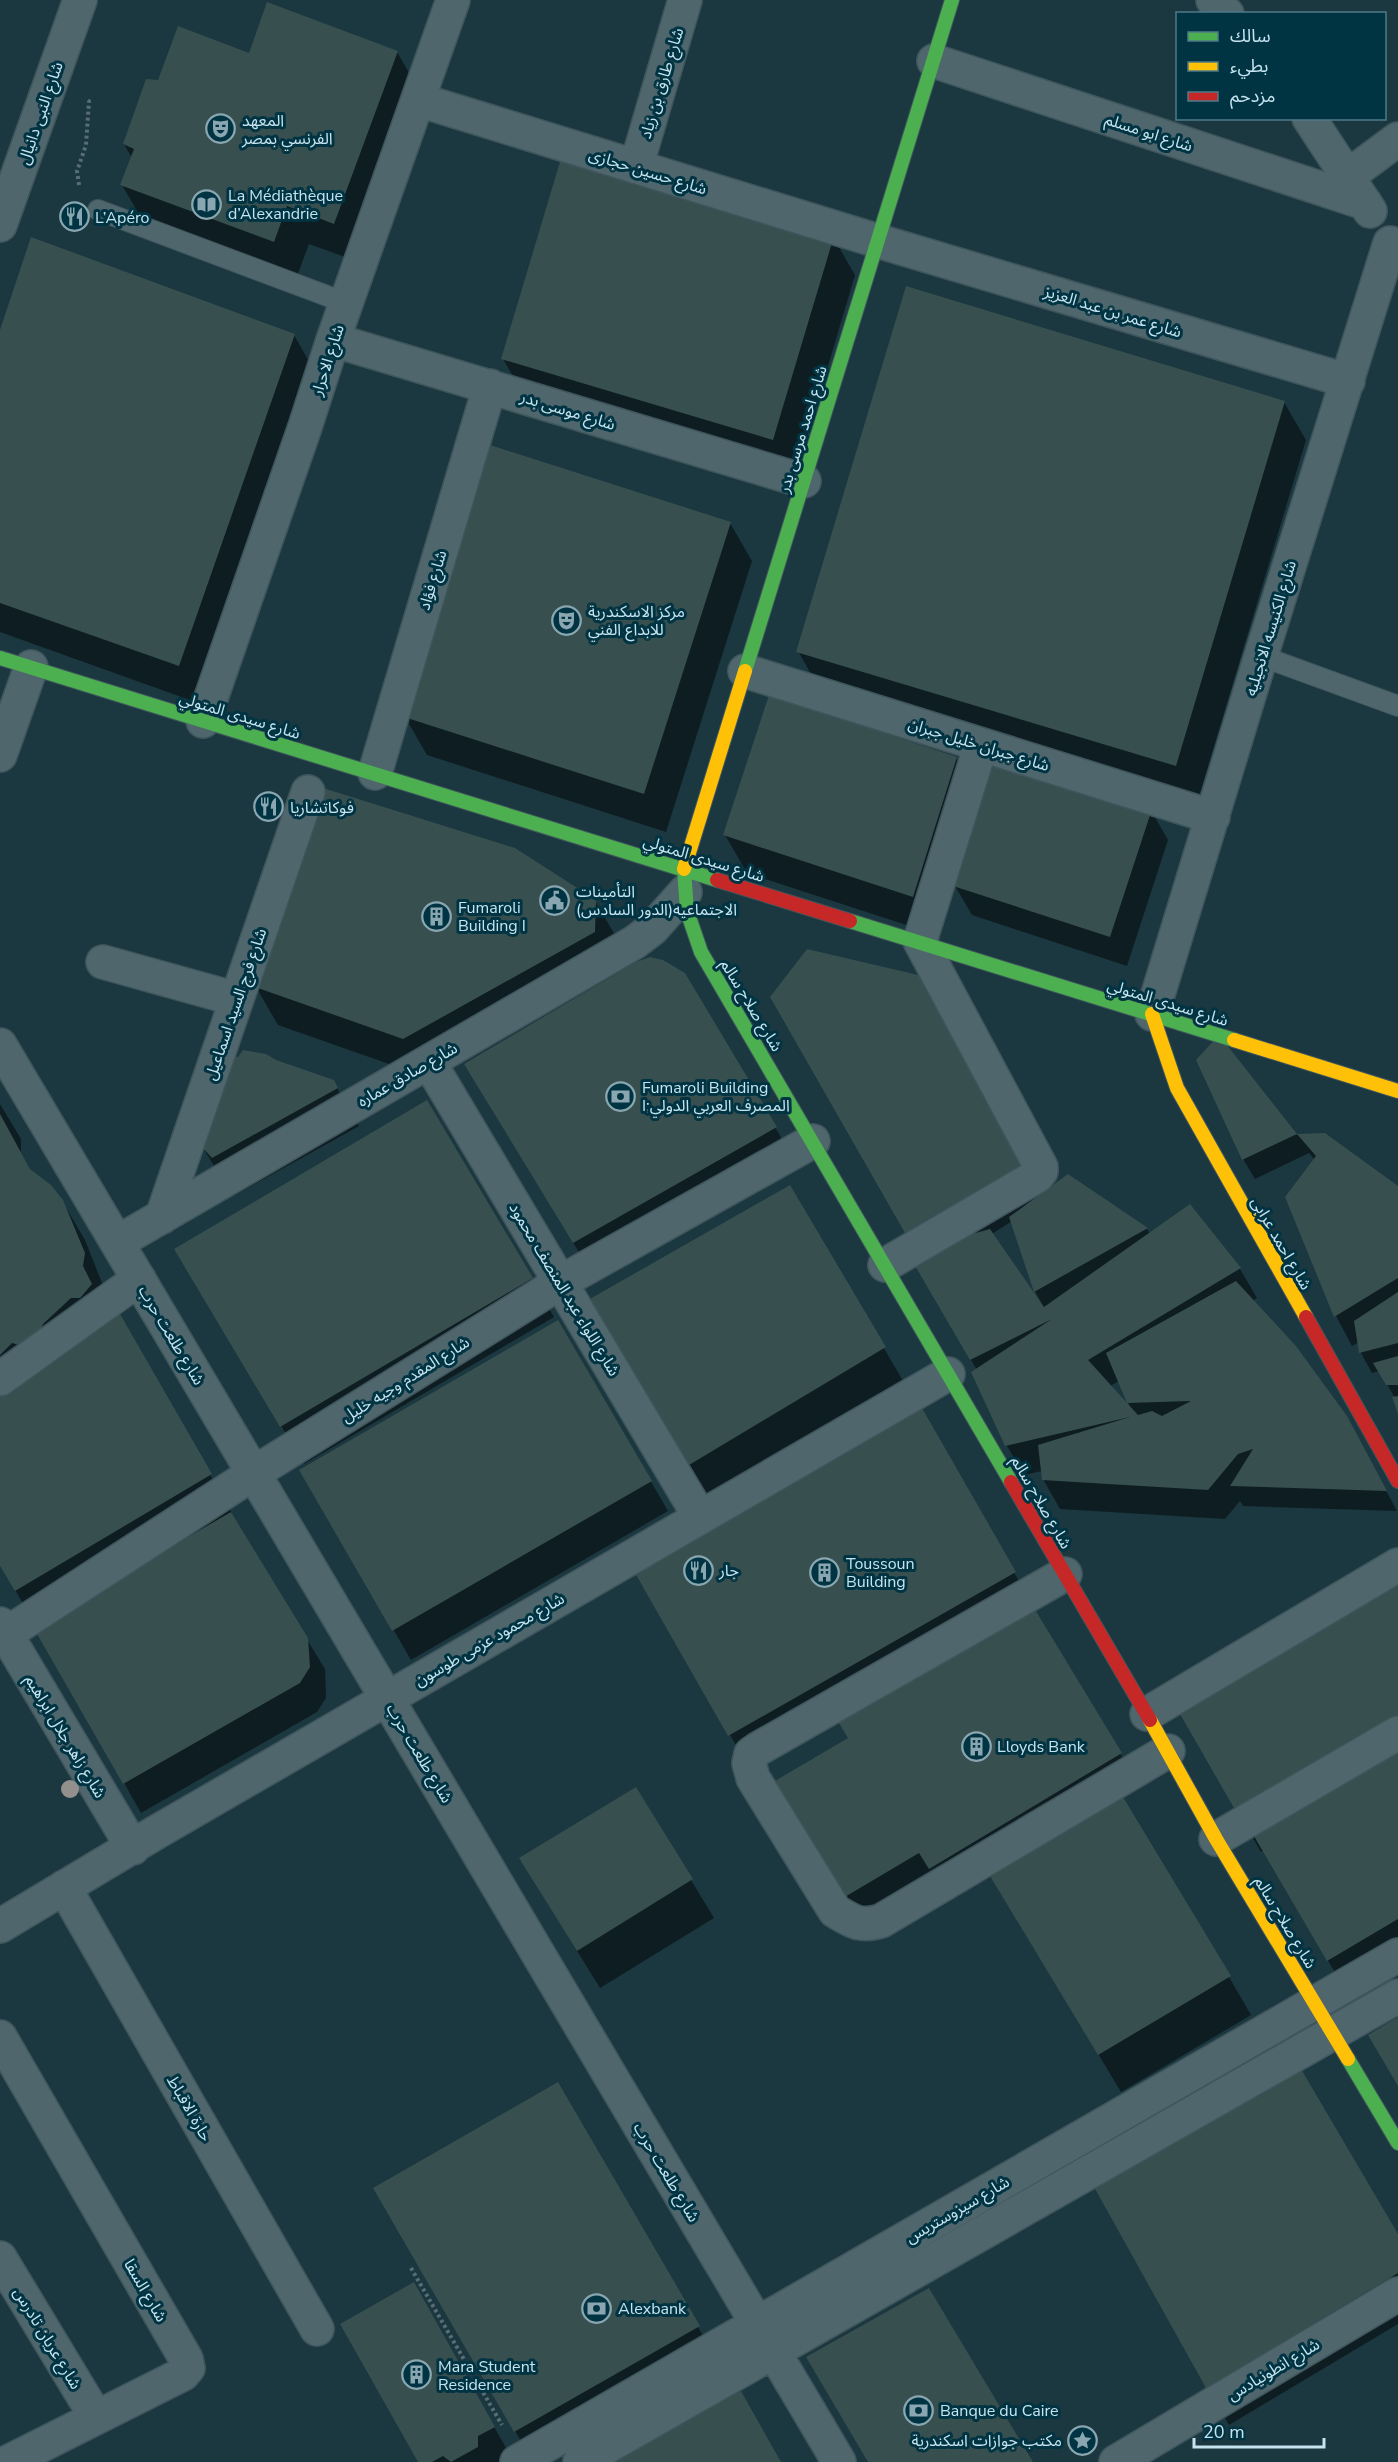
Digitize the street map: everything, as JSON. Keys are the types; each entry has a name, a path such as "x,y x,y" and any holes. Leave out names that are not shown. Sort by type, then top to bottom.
{"main road":[{"name":"شارع احمد مرسى بدر","path":"684,880 745,671 934,61 948,1"},
{"name":"شارع سيدى المتولي","path":"0,658 375,773 684,880 920,941 1398,1091"},
{"name":"شارع صلاح سالم","path":"684,880 687,910 701,952 1147,1714 1216,1839 1316,2002 1398,2143"},
{"name":"شارع احمد عرابى","path":"1152,1014 1177,1088 1398,1481"}],"street":[{"name":"شارع النبى دانيال","path":"0,225 80,0"},
{"name":"شارع الاحرار","path":"203,721 333,340 453,0"},
{"name":"شارع طارق بن زياد","path":"636,167 685,0"},
{"path":"1213,0 1225,12"},
{"name":"شارع ابو مسلم","path":"934,61 1365,203"},
{"name":"شارع حسين حجازى","path":"419,100 878,241"},
{"path":"1310,120 1394,249"},
{"path":"1348,176 1398,139"},
{"name":"شارع عمر بن عبد العزيز","path":"878,241 1348,381"},
{"name":"شارع الكنيسه الانجيليه","path":"1152,1014 1214,817 1261,656 1348,381 1394,249"},
{"name":"شارع موسى بدر","path":"333,340 804,481"},
{"name":"شارع فؤاد","path":"375,773 490,386"},
{"path":"0,754 32,668"},
{"name":"شارع جبران خليل جبران","path":"745,671 1214,817"},
{"path":"885,1265 1041,1172 1041,1167 920,941 981,745"},
{"name":"شارع فرج السيد اسماعيل","path":"162,1217 308,792"},
{"name":"شارع صادق عماره","path":"117,1242 635,942 652,929 684,880"},
{"path":"103,962 236,999"},
{"name":"شارع طلعت حرب","path":"0,1045 839,2462"},
{"name":"شارع اللواء عبد المنصف محمود","path":"429,1062 700,1517"},
{"name":"شارع المقدم وجيه خليل","path":"3,1629 561,1282 813,1141"},
{"path":"0,1379 139,1279"},
{"name":"شارع محمود عزمى طوسون","path":"0,1926 387,1698 948,1374"},
{"path":"1147,1714 1398,1565"},
{"path":"1065,1574 758,1749 751,1754 749,1763 753,1778 835,1911 851,1921 866,1925 882,1921 1168,1751"},
{"name":"شارع زاهر جلال ابراهيم","path":"3,1629 133,1848"},
{"path":"1216,1839 1398,1733"},
{"name":"حارة الاقباط","path":"64,1887 317,2329"},
{"name":"شارع سيزوستريس","path":"519,2461 1398,1955"},
{"name":"شارع سيزوستريس","path":"580,2462 1398,1996"},
{"name":"شارع السقا","path":"0,2037 186,2359 188,2368 183,2374 8,2462"},
{"name":"شارع عريان تادرس","path":"0,2258 96,2417"},
{"name":"شارع انطونيادس","path":"1116,2462 1398,2294"}],"lane":[{"path":"98,210 346,303"},
{"path":"1261,656 1398,706"}],"path":[{"path":"79,96 89,100 86,145 77,171 79,186 87,200 98,210"},
{"path":"411,2268 519,2461"}],"building":[{"path":"267,2 398,51 334,224 287,206 274,242 120,185 134,149 123,144 146,79 158,80 178,26 249,53"},
{"path":"562,155 834,236 773,440 501,359"},
{"path":"31,237 295,334 179,666 0,603 0,330"},
{"path":"906,286 1285,401 1176,766 796,652"},
{"name":"مركز الاسكندرية للابداع الفني","path":"490,445 731,522 644,794 404,717"},
{"path":"769,695 957,757 913,897 723,835"},
{"path":"994,758 1152,809 1110,937 953,886"},
{"name":"Fumaroli Building I","path":"320,787 515,848 596,900 595,932 403,1039 255,987"},
{"path":"807,949 931,978 1031,1160 905,1233 770,997"},
{"name":"Fumaroli Building I;المصرف العربي الدولي","path":"650,957 663,960 685,973 777,1127 573,1243 464,1064 636,962"},
{"path":"1219,1035 1297,1134 1242,1160 1196,1060"},
{"path":"243,1050 266,1054 276,1060 334,1080 338,1088 212,1158 201,1146 233,1056 238,1057"},
{"path":"427,1100 533,1278 280,1427 174,1249"},
{"path":"0,1114 30,1169 51,1185 63,1200 85,1253 83,1266 92,1284 80,1298 71,1298 43,1324 39,1335 22,1346 12,1343 0,1355"},
{"path":"1325,1133 1398,1186 1398,1278 1334,1317 1285,1197 1316,1156 1297,1134"},
{"path":"1068,1174 1148,1228 1034,1292 1009,1217"},
{"path":"790,1185 886,1347 684,1468 588,1300"},
{"path":"1190,1204 1241,1268 1088,1360 1127,1403 1106,1353 1236,1281 1296,1346 1347,1416 1387,1491 1230,1486 1253,1449 1238,1454 1208,1490 1042,1480 1038,1445 1130,1417 1005,1446 971,1372 1052,1319 970,1360 907,1252 990,1229 1044,1307","holes":["1191,1401 1162,1416 1152,1411 1138,1415 1127,1403"]},
{"path":"1398,1292 1398,1343 1359,1353 1354,1321"},
{"path":"116,1307 212,1474 15,1591 0,1566 0,1392"},
{"path":"558,1320 652,1481 392,1631 299,1470"},
{"path":"1398,1356 1398,1385 1386,1385 1373,1363"},
{"path":"1398,1396 1398,1414 1392,1397"},
{"name":"Toussoun Building","path":"922,1408 1016,1572 728,1736 635,1573"},
{"path":"231,1512 308,1638 310,1667 300,1683 123,1784 33,1627"},
{"path":"1398,1579 1398,1723 1238,1815 1176,1707"},
{"name":"Lloyds Bank","path":"1031,1603 1122,1753 929,1869 919,1853 838,1901 768,1785 848,1738 837,1720"},
{"path":"1398,1744 1398,1919 1327,1961 1251,1831"},
{"path":"636,1787 693,1879 577,1951 519,1858"},
{"path":"1123,1797 1231,1976 1098,2055 990,1876"},
{"path":"1398,2017 1398,2086 1368,2035"},
{"path":"1301,2069 1398,2234 1398,2273 1206,2388 1094,2187"},
{"path":"558,2082 700,2326 514,2432 373,2188"},
{"name":"Mara Student Residence","path":"414,2282 495,2427 478,2436 478,2447 451,2462 443,2456 432,2462 418,2462 340,2324"},
{"name":"Banque du Caire","path":"929,2288 1033,2462 868,2462 806,2357"},
{"path":"741,2391 781,2462 610,2462"}],"traffic: fast":[{"path":"745,671 952,0"},
{"path":"0,658 717,880"},
{"path":"684,869 687,911 701,952 1011,1482"},
{"path":"850,921 1234,1040"},
{"path":"1348,2059 1398,2143"}],"traffic: slow":[{"path":"684,869 745,671"},
{"path":"1152,1014 1177,1088 1306,1317"},
{"path":"1234,1040 1398,1091"},
{"path":"1150,1720 1216,1839 1348,2059"}],"traffic: jam":[{"path":"717,880 850,921"},
{"path":"1306,1317 1398,1481"},
{"path":"1011,1482 1150,1720"}],"place":[{"name":"المعهد الفرنسي بمصر","path":"221,129"},
{"name":"La Médiathèque d’Alexandrie","path":"207,204"},
{"name":"L’Apéro","path":"74,217"},
{"name":"مركز الاسكندرية للابداع الفني","path":"567,620"},
{"name":"فوكاتشاريا","path":"269,807"},
{"name":"التأمينات الاجتماعيه(الدور السادس)","path":"555,900"},
{"name":"Fumaroli Building I","path":"437,916"},
{"name":"Fumaroli Building I;المصرف العربي الدولي","path":"621,1096"},
{"name":"جار","path":"698,1570"},
{"name":"Toussoun Building","path":"825,1572"},
{"name":"Lloyds Bank","path":"976,1746"},
{"name":"Alexbank","path":"597,2308"},
{"name":"Mara Student Residence","path":"417,2375"},
{"name":"Banque du Caire","path":"919,2410"},
{"name":"مكتب جوازات اسكندرية","path":"1083,2440"}]}
